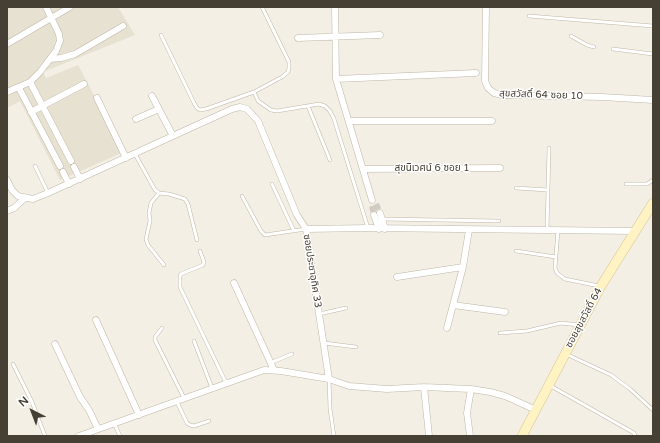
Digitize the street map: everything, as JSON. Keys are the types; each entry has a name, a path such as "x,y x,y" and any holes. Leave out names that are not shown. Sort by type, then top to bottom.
{"street":[{"path":"7,92 30,82 56,51 60,41 59,34 46,7"},
{"path":"7,44 70,7"},
{"path":"335,7 336,79 373,203"},
{"name":"สุขสวัสดิ์ 64 ซอย 10","path":"486,7 485,81 488,88 494,93 502,95 602,97 653,100"},
{"path":"50,59 75,54 123,26"},
{"path":"298,38 380,35"},
{"path":"336,79 476,73"},
{"path":"30,82 71,161"},
{"path":"31,112 84,84"},
{"path":"19,88 69,184"},
{"path":"152,96 173,136"},
{"path":"97,98 126,158"},
{"path":"7,180 12,190 18,196 33,199 232,109 240,107 247,109 258,121 297,215 306,229"},
{"path":"136,120 159,109"},
{"path":"349,121 492,121"},
{"path":"56,159 67,154"},
{"path":"74,167 80,179"},
{"name":"สุขนิเวศน์ 6 ซอย 1","path":"363,169 500,168"},
{"path":"7,211 14,208 25,198"},
{"name":"ซอยสุขสวัสดิ์ 64","path":"522,436 600,286 653,203"},
{"path":"378,217 382,229"},
{"name":"ซอยประชาอุทิศ 33","path":"329,379 306,229 368,228 635,231"},
{"path":"447,328 463,267 469,230"},
{"path":"397,277 463,267"},
{"path":"234,284 274,370"},
{"path":"453,305 504,312"},
{"path":"96,320 139,415"},
{"path":"56,344 80,397 89,410 98,429"},
{"path":"79,436 264,370 274,370 329,379 349,386 387,389 424,387 471,389 505,396 536,410"},
{"path":"424,387 429,436"},
{"path":"470,436 468,413 471,389"}],"lane":[{"path":"161,35 197,108 200,110 206,109 254,92 282,77 288,72 289,62 262,7"},
{"path":"529,16 653,26"},
{"path":"571,36 586,45 594,47"},
{"path":"613,49 653,54"},
{"path":"254,92 258,101 271,110 277,111 319,104 326,106 334,118 368,228"},
{"path":"308,106 330,160"},
{"path":"547,230 549,148"},
{"path":"135,154 151,184 159,193 169,194 185,199 188,204 197,240"},
{"path":"35,166 48,193"},
{"path":"626,184 650,184 653,180"},
{"path":"272,184 294,231"},
{"path":"516,188 548,190"},
{"path":"159,193 151,203 149,213 150,221 146,238 148,245 164,265"},
{"path":"242,196 261,232 265,235 306,229"},
{"path":"378,217 500,221"},
{"path":"558,230 554,268 560,277 600,286"},
{"path":"200,251 204,262 203,265 181,274 180,287 226,383"},
{"path":"516,251 556,257"},
{"path":"319,314 346,308"},
{"path":"500,333 527,331 561,323 580,325"},
{"path":"162,328 155,337 155,340 184,398"},
{"path":"194,341 212,388"},
{"path":"324,343 356,347"},
{"path":"566,353 610,375 630,389 653,410"},
{"path":"270,363 292,354"},
{"path":"13,364 32,402 45,436"},
{"path":"329,379 330,409 334,436"},
{"path":"549,385 634,433 635,436"},
{"path":"176,402 190,425 194,426 209,421"},
{"path":"114,423 120,436"}],"shaded area":[{"path":"7,7 118,7 135,35 43,72 46,78 78,65 124,152 60,180 20,101 7,108"}],"tunnel":[{"path":"376,204 380,213"},
{"path":"372,206 374,215"}]}
